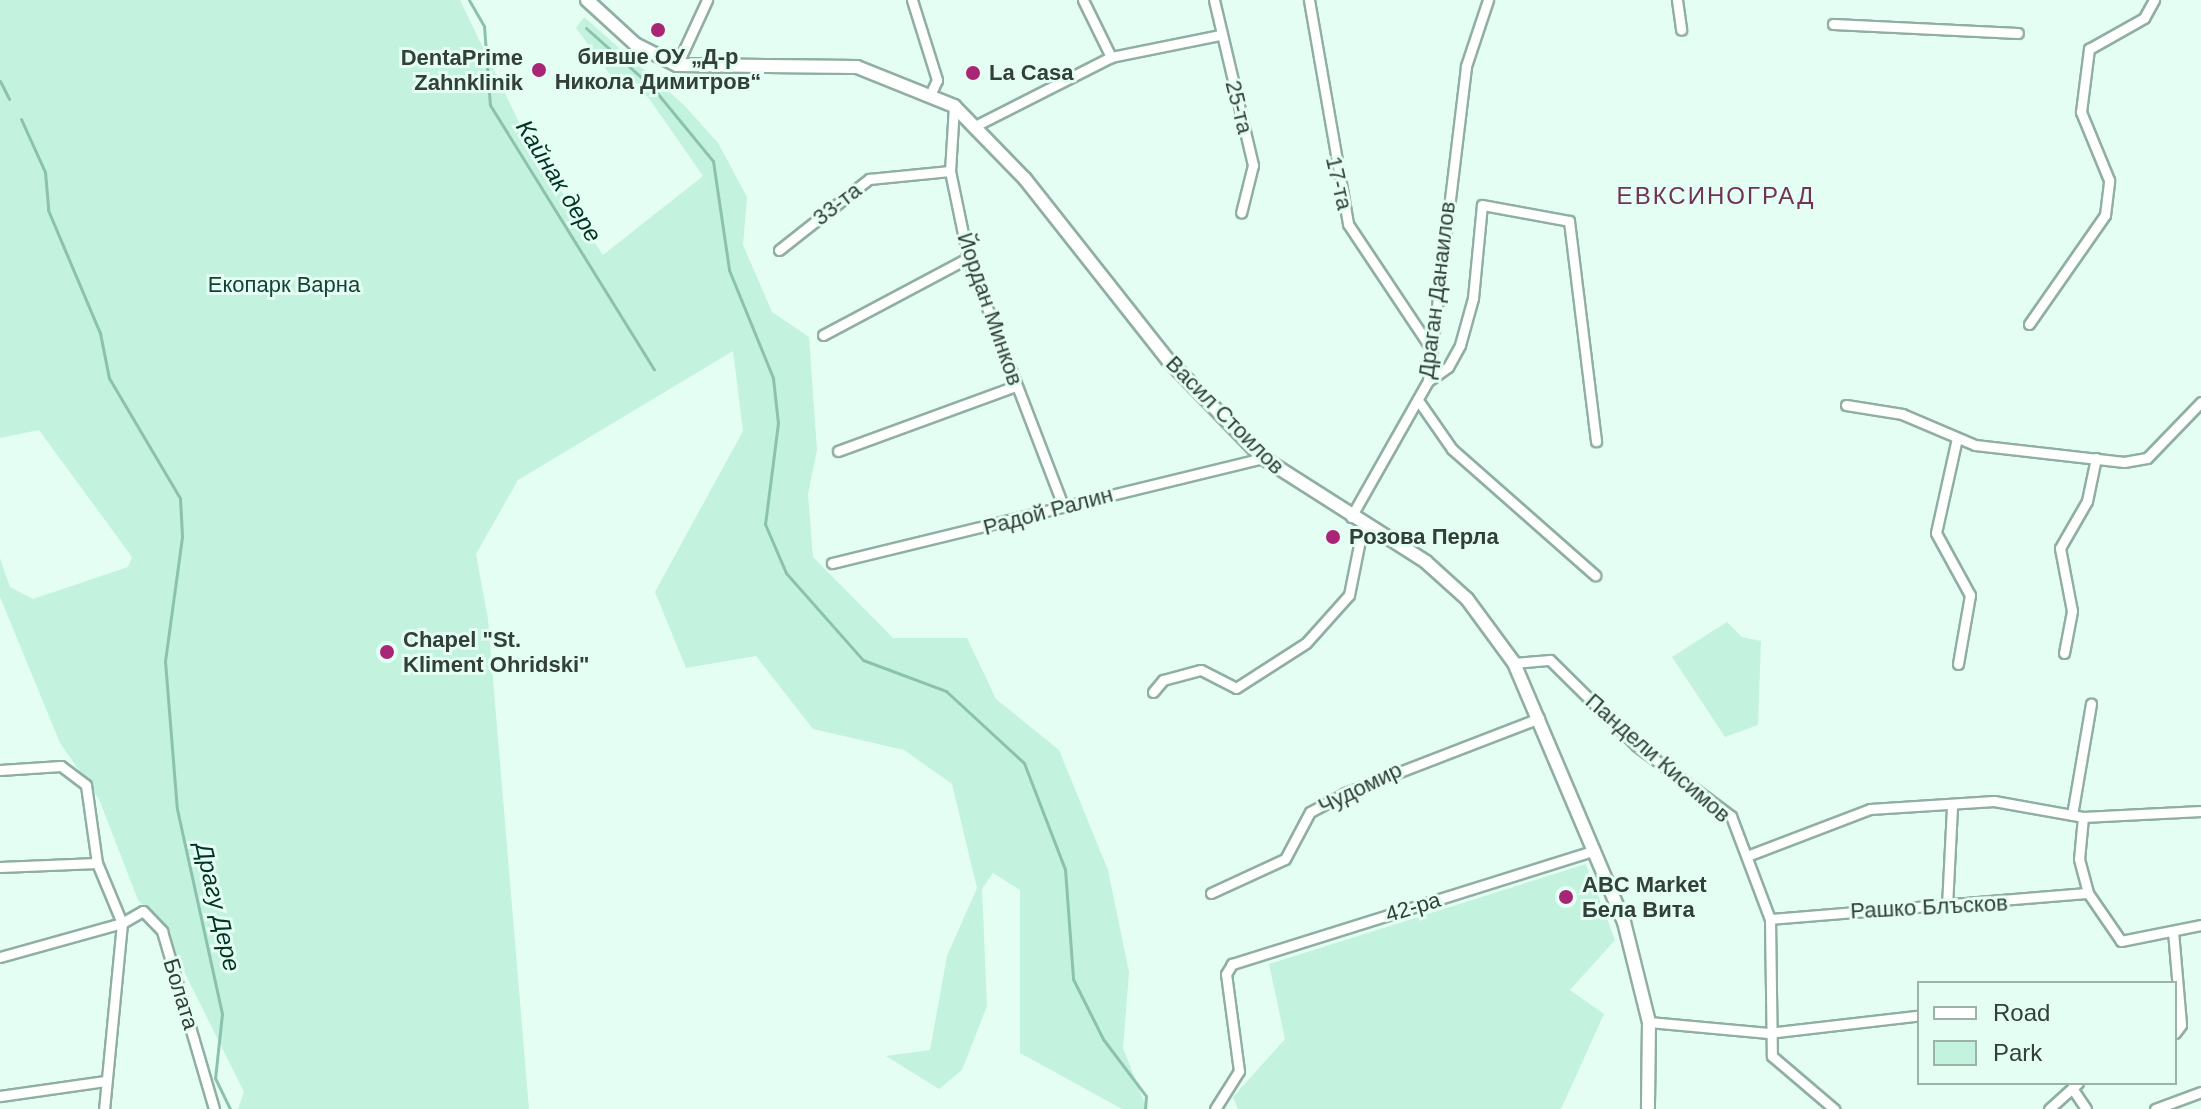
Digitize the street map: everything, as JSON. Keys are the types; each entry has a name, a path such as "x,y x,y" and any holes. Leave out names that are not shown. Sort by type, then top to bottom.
{"street":[{"name":"Васил Стоилов","path":"587,0 635,44 677,65 857,67 931,93 954,106 977,125 1168,360 1263,458 1452,584 1514,663 1595,850 1630,941 1649,1022 1648,1109"},
{"path":"677,65 707,0"},
{"path":"912,0 937,80 931,93"},
{"path":"1083,0 1111,57"},
{"name":"25-та","path":"1214,0 1253,165 1241,213"},
{"name":"17-та","path":"1309,0 1348,224 1428,344"},
{"name":"Драган Данаилов","path":"1351,517 1420,403 1428,381 1428,344 1466,66 1488,0"},
{"path":"1677,0 1681,30"},
{"path":"2029,324 2105,215 2109,180 2081,112 2089,49 2144,18 2154,0"},
{"path":"1833,24 2018,33"},
{"path":"977,125 1111,57 1220,35"},
{"name":"Йордан Минков","path":"954,106 950,171 968,258 1063,506"},
{"name":"33-та","path":"779,250 869,179 950,171"},
{"path":"1428,381 1448,367 1460,345 1482,205 1569,221 1596,441"},
{"path":"823,335 968,258"},
{"path":"838,451 1016,386"},
{"path":"1846,405 1902,414 1957,438 2044,457 2147,458 2201,402"},
{"path":"1420,403 1452,449 1595,575"},
{"path":"1957,438 1936,533 1969,586 1958,664"},
{"name":"Радой Ралин","path":"832,563 1263,458"},
{"path":"2064,653 2072,611 2060,548 2087,501 2096,458"},
{"path":"1153,692 1163,680 1201,670 1236,688 1306,643 1349,595 1363,525"},
{"name":"Пандели Кисимов","path":"1514,663 1550,660 1637,746 1731,816 1770,919 1768,1033 1779,1067 1834,1109"},
{"path":"2091,704 2077,816 2079,859 2088,893 2121,941 2201,925"},
{"name":"Чудомир","path":"1211,893 1285,859 1310,812 1345,793 1539,718"},
{"path":"0,770 61,766 74,772 93,801 97,863 122,923 104,1109"},
{"path":"1747,856 1854,812 1952,807 1994,801 2077,816 2201,811"},
{"path":"1947,906 1952,807"},
{"name":"42-ра","path":"1215,1109 1239,1071 1226,974 1232,964 1595,850"},
{"path":"0,867 97,863"},
{"name":"Рашко Блъсков","path":"1770,919 2088,893"},
{"name":"Болата","path":"122,923 143,911 162,931 214,1109"},
{"path":"0,957 122,923"},
{"path":"2173,931 2181,1025 2177,1030"},
{"path":"1649,1022 1768,1033 1916,1016"},
{"path":"0,1096 106,1081"},
{"path":"2049,1109 2075,1086 2086,1109"},
{"path":"2155,1109 2201,1092"}],"green space":[{"name":"Екопарк Варна","path":"0,0 460,0 527,139 603,255 703,176 648,97 611,76 576,28 584,17 684,105 718,143 747,197 743,245 772,312 809,337 817,450 808,494 813,557 893,638 967,638 996,699 1059,750 1108,870 1129,972 1123,1048 1147,1109 1122,1109 1020,1053 1020,890 993,873 982,889 987,1006 962,1070 939,1089 886,1056 930,1050 947,956 977,888 952,784 904,750 813,729 756,656 686,668 655,592 743,431 733,351 518,480 476,554 488,619 529,1109 238,1109 244,1092 160,923 138,900 99,799 60,743 0,597 0,558 10,587 33,599 128,567 132,557 39,430 0,438"},
{"path":"1727,622 1742,637 1761,641 1758,725 1725,737 1672,657"},
{"path":"1586,864 1615,940 1570,990 1604,1014 1561,1109 1238,1109 1233,1097 1285,1039 1269,964"}],"waterway":[{"name":"Кайнак дере","path":"469,0 484,26 490,105 654,369"},
{"name":"Кайнак дере","path":"586,28 653,88 713,161 729,270 773,378 778,423 765,524 786,573 863,660 946,691 1024,763 1065,869 1073,979 1103,1039 1146,1096 1145,1109"},
{"path":"0,81 9,99"},
{"name":"Драгу Дере","path":"21,119 45,172 48,210 100,333 109,378 180,498 182,537 165,661 177,809 222,1014 215,1078 230,1109"}],"place":[{"name":"бивше ОУ „Д-р Никола Димитров“","path":"658,30"},
{"name":"DentaPrime Zahnklinik","path":"539,70"},
{"name":"La Casa","path":"973,73"},
{"name":"Розова Перла","path":"1333,537"},
{"name":"Chapel \"St. Kliment Ohridski\"","path":"387,652"},
{"name":"ABC Market Бела Вита","path":"1566,897"}],"district":[{"name":"ЕВКСИНОГРАД","path":"1716,196"}]}
